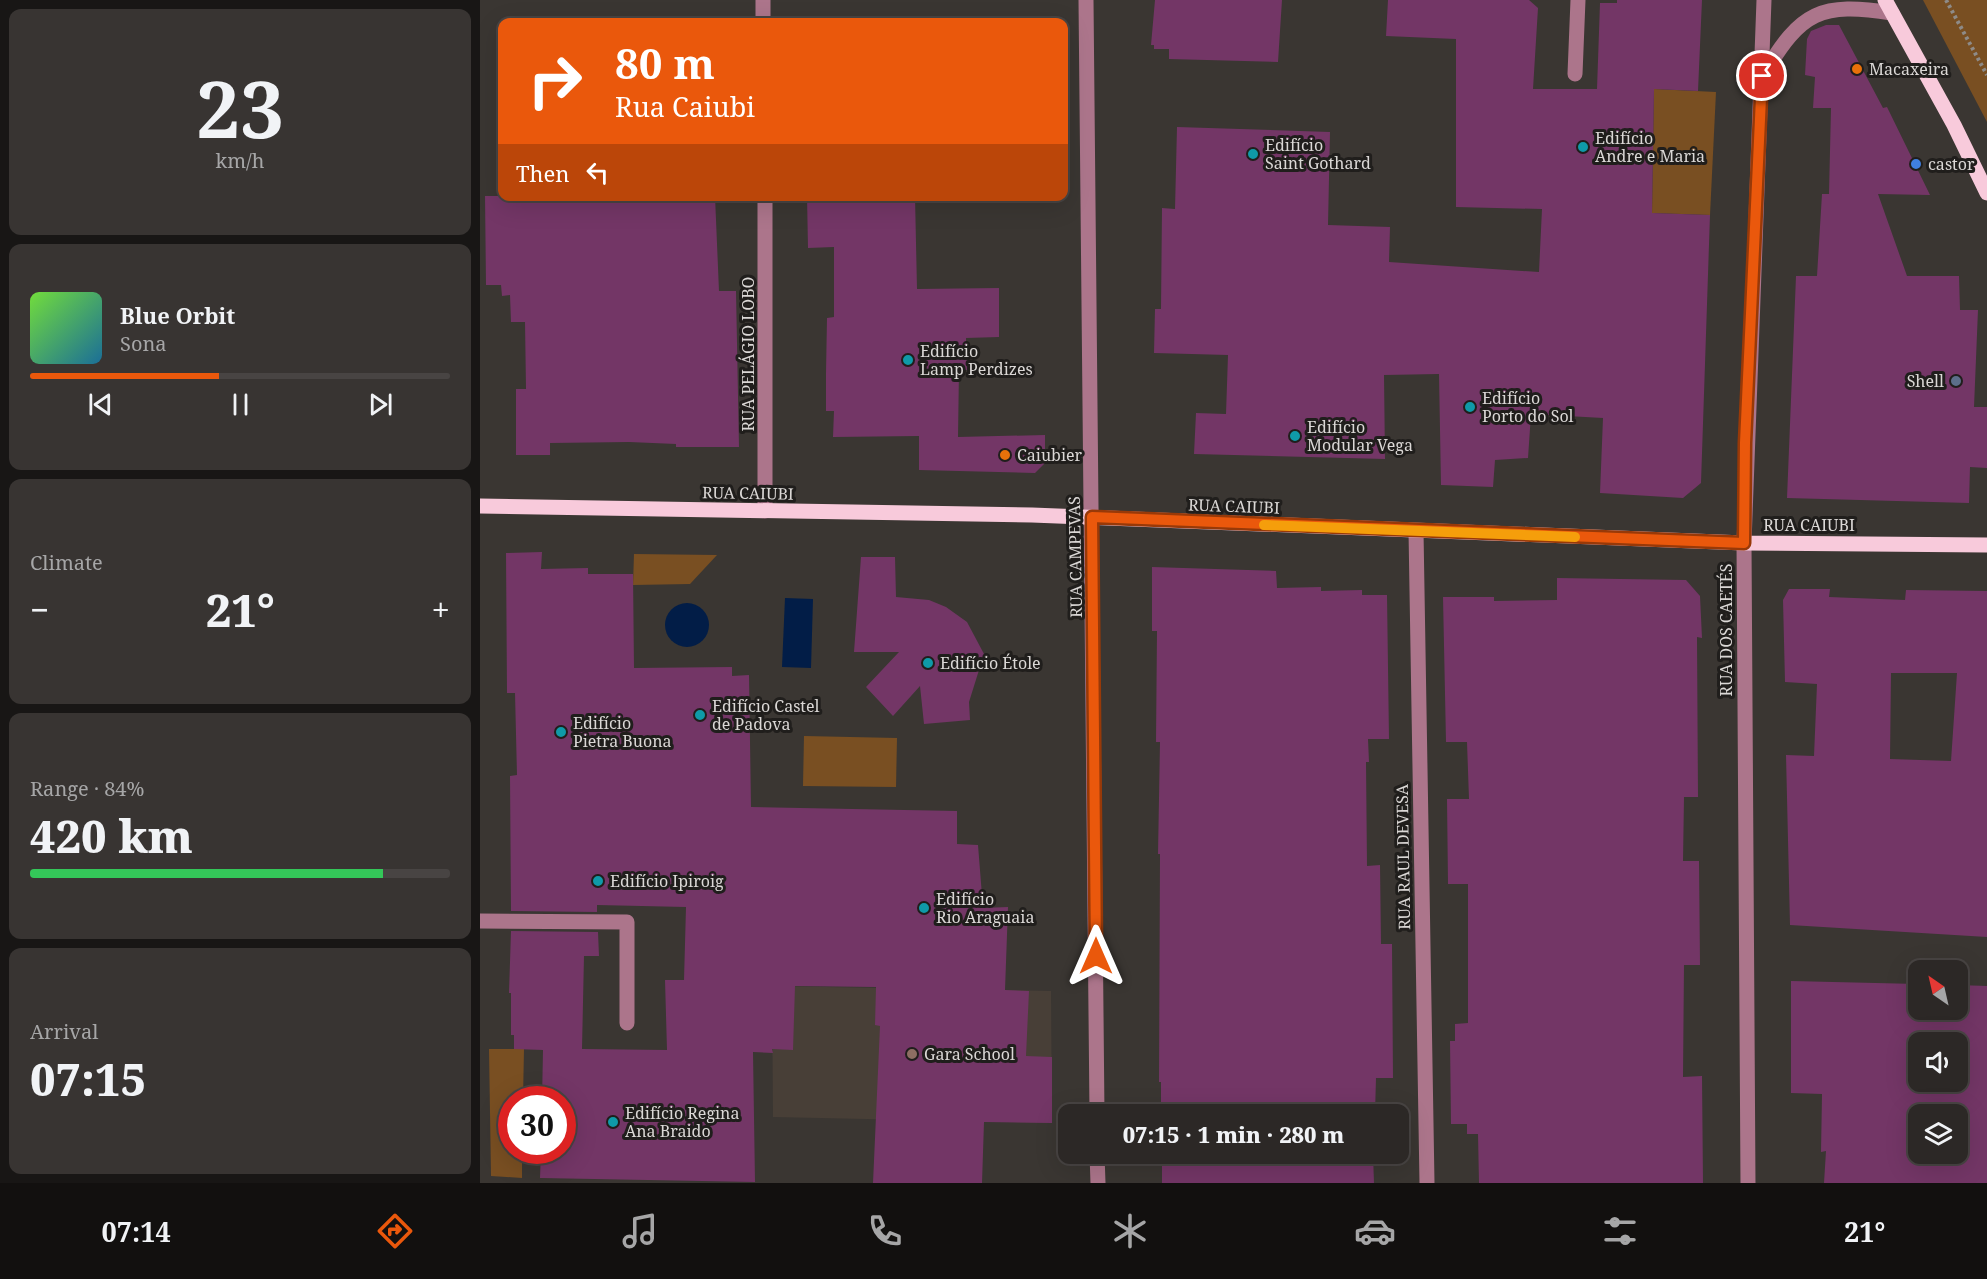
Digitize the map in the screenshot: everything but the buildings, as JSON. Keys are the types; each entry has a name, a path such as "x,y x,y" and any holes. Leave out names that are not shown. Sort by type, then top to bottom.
{"main road":[{"path":"1889,6 1954,125 1987,193"},
{"name":"RUA CAIUBI","path":"480,506 1092,517 1744,543 1987,545"}],"street":[{"path":"763,0 763,18"},
{"name":"RUA CAMPEVAS","path":"1086,0 1097,1104"},
{"path":"1575,74 1578,0"},
{"name":"RUA DOS CAETÉS","path":"1748,1183 1745,443 1764,0"},
{"name":"RUA DOS CAETÉS","path":"1762,76 1783,42 1805,22 1827,10 1889,6"},
{"name":"RUA PELÁGIO LOBO","path":"765,201 765,511"},
{"name":"RUA RAUL DEVESA","path":"1416,531 1427,1183"},
{"path":"480,921 627,922 627,1023"},
{"path":"1097,1164 1098,1183"}],"path":[{"path":"1946,0 1987,75"}],"shaded area":[{"path":"1923,0 1987,0 1987,122"},
{"path":"1654,89 1716,92 1710,215 1652,213"},
{"path":"634,554 717,555 690,584 633,585"},
{"path":"804,736 897,738 896,787 803,786"},
{"name":"Gara School","path":"772,986 1051,991 1052,1123 773,1117"},
{"path":"489,1049 524,1049 523,1086 498,1086 498,1164 522,1164 522,1178 491,1176"}],"water":[{"path":"785,598 813,599 811,668 782,667"},
{"path":"687,603 696,604 703,609 708,616 708,634 703,641 696,646 687,647 678,646 671,641 666,634 665,625 666,616 671,609 678,604"}],"slow traffic":[{"path":"1264,525 1575,537"}],"place":[{"name":"Macaxeira","path":"1857,69"},
{"name":"Edifício Andre e Maria","path":"1583,147"},
{"name":"Edifício Saint Gothard","path":"1253,154"},
{"name":"castor","path":"1916,164"},
{"name":"Edifício Lamp Perdizes","path":"908,360"},
{"name":"Shell","path":"1956,381"},
{"name":"Edifício Porto do Sol","path":"1470,407"},
{"name":"Edifício Modular Vega","path":"1295,436"},
{"name":"Caiubier","path":"1005,455"},
{"name":"Edifício Étole","path":"928,663"},
{"name":"Edifício Castel de Padova","path":"700,715"},
{"name":"Edifício Pietra Buona","path":"561,732"},
{"name":"Edifício Ipiroig","path":"598,881"},
{"name":"Edifício Rio Araguaia","path":"924,908"},
{"name":"Gara School","path":"912,1054"},
{"name":"Edifício Regina Ana Braido","path":"613,1122"}],"route":[{"path":"1096,956 1092,517 1744,543 1745,443 1762,76"}]}
